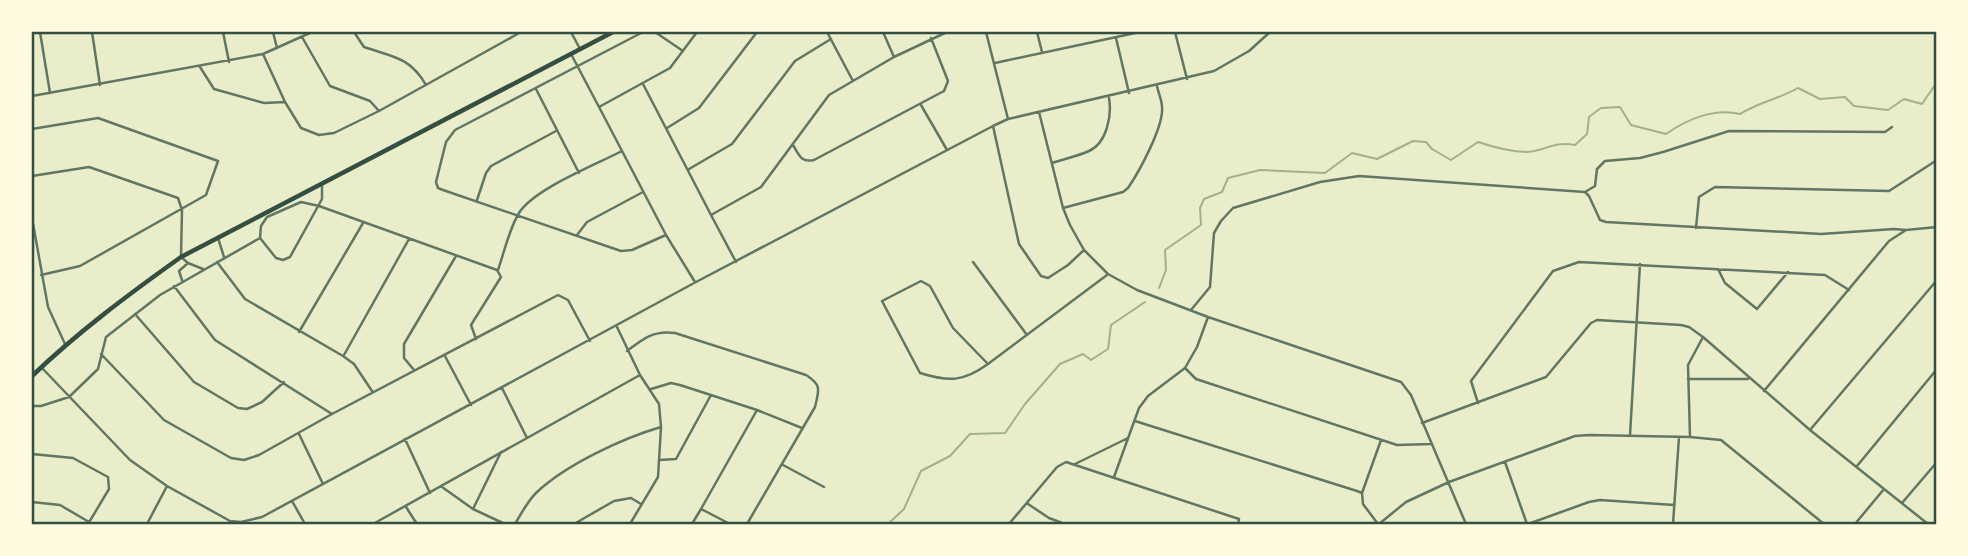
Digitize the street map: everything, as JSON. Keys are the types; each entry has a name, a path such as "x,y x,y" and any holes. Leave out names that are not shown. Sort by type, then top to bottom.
{"main road":[{"path":"32,376 65,344 181,257 613,32"}],"street":[{"path":"40,32 50,93"},
{"path":"92,32 100,85"},
{"path":"223,32 229,62"},
{"path":"273,32 277,48"},
{"path":"32,96 229,62 263,54 312,32"},
{"path":"354,32 364,47 409,62 426,85"},
{"path":"263,54 285,102 301,128 319,135 334,132 379,111 521,32"},
{"path":"571,32 580,49"},
{"path":"643,32 463,125 449,136 436,182 438,188 621,251 628,251 666,234"},
{"path":"655,32 683,51"},
{"path":"600,107 670,68 697,32"},
{"path":"666,128 699,108 757,32"},
{"path":"827,32 853,81"},
{"path":"883,32 894,57"},
{"path":"711,215 761,187 829,95 894,57 947,32"},
{"path":"986,32 1008,120"},
{"path":"1037,32 1042,53"},
{"path":"995,63 1140,32"},
{"path":"1175,32 1187,79"},
{"path":"41,367 118,449 167,486 230,521 241,522 262,517 696,282 993,126 1039,112 1187,79 1231,64 1269,32"},
{"path":"302,36 330,86 370,101 379,111"},
{"path":"792,144 801,159 814,160 944,91 948,80 931,38"},
{"path":"1116,38 1129,93"},
{"path":"688,170 732,144 795,61 831,39"},
{"path":"571,54 666,234 696,282"},
{"path":"200,67 214,89 264,103 285,102"},
{"path":"643,85 736,262"},
{"path":"1063,208 1123,192 1128,188 1158,127 1162,107 1157,86"},
{"path":"536,89 579,173"},
{"path":"1052,163 1091,150 1098,145 1112,112 1109,98"},
{"path":"920,105 947,150"},
{"path":"1039,112 1063,208 1070,225 1084,250 1108,274 1137,290 1208,317 1401,382 1411,395 1466,524"},
{"path":"32,130 98,118 218,161 206,195 80,266 41,275"},
{"path":"993,126 1019,244 1027,259 1041,276 1048,278 1084,250"},
{"path":"1191,310 1210,287 1214,233 1226,214 1233,208 1328,180 1359,176 1585,191 1595,186 1597,169 1605,161 1640,158 1729,131 1885,132 1892,127"},
{"path":"477,200 491,166 556,131"},
{"path":"498,271 518,214 537,196 622,151"},
{"path":"1696,228 1699,197 1715,187 1889,191 1937,160"},
{"path":"32,176 89,167 178,198 182,210 181,257 187,263 203,269"},
{"path":"322,185 323,198 319,206 290,257 283,260 276,258 260,238 261,226 267,217 301,202 319,206 498,271 501,277 471,325 476,339"},
{"path":"1585,191 1590,196 1600,220 1606,222 1821,234 1937,227"},
{"path":"577,235 587,222 643,192"},
{"path":"32,218 48,306 65,344"},
{"path":"299,332 363,223"},
{"path":"1764,391 1889,241 1906,230"},
{"path":"218,238 224,257"},
{"path":"32,406 41,407 69,397 97,369 106,337 174,286 260,238"},
{"path":"344,356 409,239"},
{"path":"414,370 404,358 404,345 456,256"},
{"path":"217,262 245,299 344,356 354,364 373,392"},
{"path":"973,262 1027,335"},
{"path":"1478,403 1471,381 1553,271 1579,262 1825,275 1849,290"},
{"path":"182,281 180,271 187,263"},
{"path":"1630,435 1640,264"},
{"path":"1718,269 1725,283 1757,309 1788,272"},
{"path":"988,364 953,328 930,286 921,281 914,283 882,301 920,373 953,380 973,375 988,364 1027,335 1108,274"},
{"path":"1810,430 1937,280"},
{"path":"174,286 215,340 332,414"},
{"path":"101,354 164,419 231,458 244,460 299,434 558,295 568,300 590,341"},
{"path":"135,314 194,382 238,408 247,409 262,402 284,382"},
{"path":"1114,477 1139,408 1148,396 1185,368 1197,347 1208,317"},
{"path":"1422,424 1546,377 1591,323 1597,320 1681,325 1703,337 1810,430 1928,524"},
{"path":"617,327 640,376 659,404 661,427 658,477 630,524"},
{"path":"627,351 649,335 664,332 806,375 815,381 819,392 815,407 747,524"},
{"path":"1689,437 1688,365 1703,337"},
{"path":"444,355 471,405"},
{"path":"1185,368 1196,379 1381,440 1406,446 1431,444"},
{"path":"1857,466 1937,369"},
{"path":"373,524 640,376"},
{"path":"1688,379 1749,379"},
{"path":"651,389 671,383 802,428"},
{"path":"502,388 527,439"},
{"path":"659,460 676,459 711,395"},
{"path":"692,524 757,411"},
{"path":"1135,421 1362,494"},
{"path":"514,524 533,496 545,485 594,454 642,432 661,427"},
{"path":"299,434 323,484"},
{"path":"1381,440 1362,494 1363,504 1378,524 1406,502 1449,482 1574,436 1630,435 1721,440 1824,524"},
{"path":"1074,464 1129,437"},
{"path":"1673,524 1679,437"},
{"path":"405,439 429,493"},
{"path":"473,509 502,451"},
{"path":"32,454 73,458 108,477 109,489 88,523 60,505 32,502"},
{"path":"1505,461 1527,524 1600,500 1674,505"},
{"path":"1902,503 1937,462"},
{"path":"1009,524 1061,463 1074,464 1239,519 1238,524"},
{"path":"783,465 824,487"},
{"path":"147,524 167,486"},
{"path":"442,487 473,509 505,524"},
{"path":"1855,524 1884,489"},
{"path":"574,524 614,501 631,498 641,504"},
{"path":"292,500 305,524"},
{"path":"1027,503 1065,524"},
{"path":"406,507 417,524"},
{"path":"701,509 730,524"}],"waterway":[{"path":"1159,288 1166,270 1165,250 1201,225 1200,208 1204,199 1222,192 1228,178 1260,170 1325,173 1352,153 1377,159 1413,141 1426,142 1432,149 1451,160 1478,142 1527,152 1560,144 1575,145 1587,134 1589,117 1601,108 1620,107 1631,125 1666,134 1701,116 1720,112 1740,114 1798,88 1820,99 1845,97 1854,106 1888,110 1904,99 1922,104 1937,82"},
{"path":"888,524 904,509 921,471 950,456 970,434 1005,433 1025,404 1060,364 1083,354 1091,360 1108,349 1111,325 1145,302"}]}
